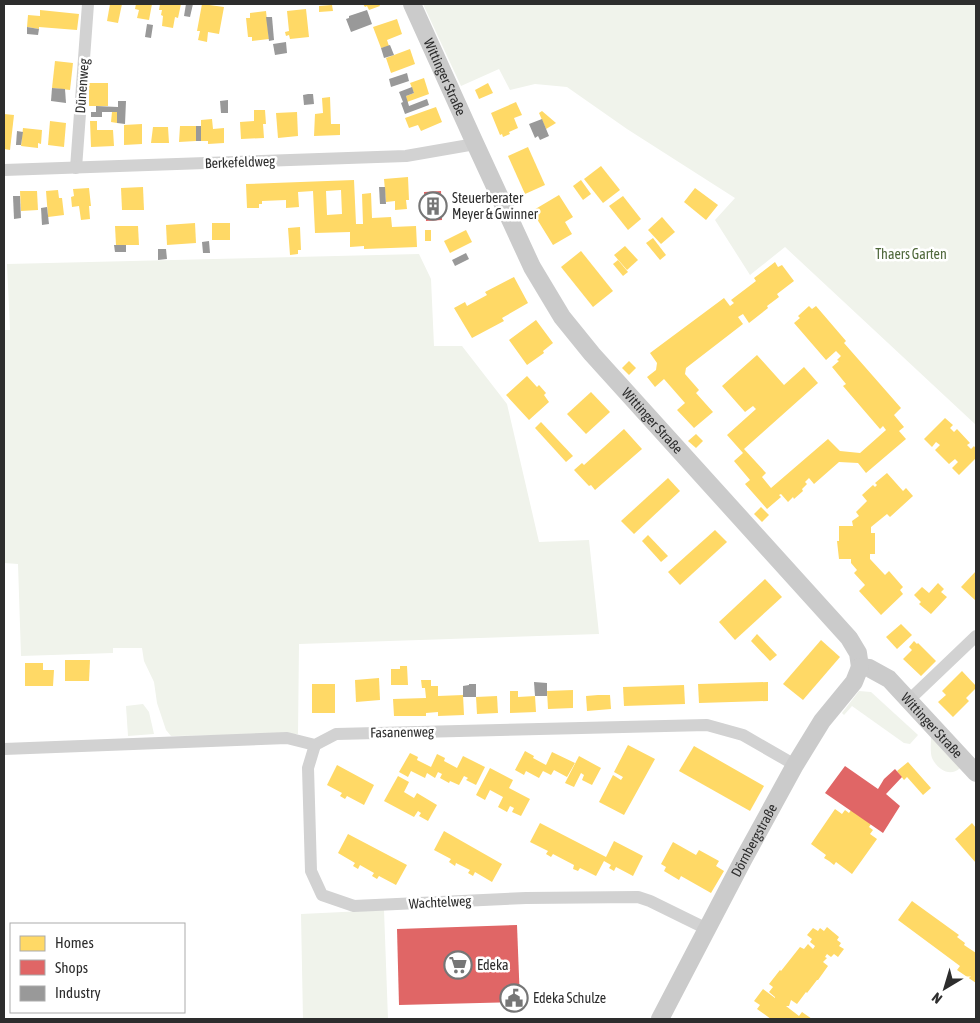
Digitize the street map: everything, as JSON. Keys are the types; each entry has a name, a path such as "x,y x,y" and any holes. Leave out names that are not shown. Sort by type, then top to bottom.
{"main road":[{"name":"Wittinger Straße","path":"412,4 532,267 562,316 592,354 849,638 858,653 860,667 869,668 886,676 976,773"},
{"name":"Dörnbergstraße","path":"660,1019 795,765 822,721 854,682 860,667"}],"street":[{"name":"Dünenweg","path":"76,168 88,4"},
{"name":"Berkefeldweg","path":"4,170 406,156 475,144"},
{"path":"909,700 976,636"},
{"name":"Fasanenweg","path":"315,745 336,734 706,725 742,735 795,765"},
{"path":"4,750 287,738 315,745"},
{"name":"Wachtelweg","path":"315,745 308,768 311,871 322,895 354,906 526,898 638,897 708,929"}],"green space":[{"name":"Thaers Garten","path":"423,4 976,4 976,425 785,247 750,275 715,220 735,198 627,129 567,87 535,84 510,90 499,69 461,86"},
{"path":"419,254 431,279 434,346 462,346 507,404 539,542 589,540 599,634 299,644 298,734 171,736 166,730 157,703 154,682 144,661 142,648 113,648 113,653 21,656 18,564 4,563 4,330 10,330 7,264"},
{"path":"859,691 871,692 918,735 910,744 904,743 852,706 844,715 842,713"},
{"path":"143,704 149,712 154,734 128,736 126,706"},
{"path":"932,735 960,768 956,771 948,772 937,766 931,756"},
{"path":"384,910 388,1019 303,1019 301,914"}],"building: Homes":[{"path":"110,4 122,4 118,23 107,21"},
{"path":"136,4 152,4 149,20 137,18 139,10 135,9"},
{"path":"160,4 181,4 178,18 175,17 173,28 162,26 163,16 161,15 162,10 159,10"},
{"path":"202,4 224,7 219,34 208,32 207,42 198,40 200,31 197,31"},
{"path":"363,4 379,4 380,6 369,10"},
{"path":"332,5 333,11 319,12 319,6"},
{"path":"306,9 309,37 290,39 289,35 286,36 285,32 289,31 287,11"},
{"path":"40,10 79,14 77,30 27,27 28,15 40,16"},
{"path":"266,11 269,39 252,41 252,37 248,37 246,18 250,18 250,13"},
{"path":"397,19 402,34 387,40 389,46 381,48 373,27"},
{"path":"410,49 415,64 391,73 386,58"},
{"path":"55,61 73,63 70,90 52,88"},
{"path":"424,78 429,94 407,102 406,96 414,93 410,83"},
{"path":"89,83 108,83 108,106 89,106"},
{"path":"488,83 493,93 479,99 475,90"},
{"path":"330,97 331,124 340,124 340,135 314,136 315,114 323,113 322,98"},
{"path":"516,102 522,115 514,118 518,128 503,137 502,134 500,135 491,113"},
{"path":"436,107 442,122 421,131 418,125 409,128 405,118"},
{"path":"254,110 265,110 264,138 241,139 240,122 254,121"},
{"path":"542,111 556,123 546,129 539,113"},
{"path":"112,112 117,112 117,123 111,122"},
{"path":"297,112 298,136 278,138 276,113"},
{"path":"4,114 14,115 10,150 4,149"},
{"path":"212,119 213,129 224,128 224,143 208,144 208,141 201,141 201,120"},
{"path":"50,121 66,123 64,147 48,145"},
{"path":"90,121 97,121 97,130 113,130 114,146 91,147"},
{"path":"142,124 142,144 124,145 124,125"},
{"path":"180,126 196,126 196,141 179,142"},
{"path":"153,127 168,127 169,143 151,143"},
{"path":"23,128 42,130 41,144 38,143 38,148 21,146"},
{"path":"528,147 545,185 525,194 508,156"},
{"path":"601,166 620,190 603,203 584,179"},
{"path":"408,177 409,200 406,200 407,209 395,210 395,201 386,202 384,179"},
{"path":"354,180 356,224 363,224 362,194 371,193 372,218 391,217 392,227 416,226 417,247 364,249 364,246 350,247 350,232 315,233 313,191 298,192 299,207 286,208 286,200 262,201 262,204 259,204 259,208 247,208 246,184","holes":["341,190 342,214 327,215 326,191"]},
{"path":"581,180 591,194 583,200 573,186"},
{"path":"143,187 144,210 122,210 121,188"},
{"path":"89,188 90,219 81,220 79,206 72,207 71,197 74,196 73,189"},
{"path":"695,188 718,205 706,220 684,202"},
{"path":"58,190 59,198 62,198 64,215 48,217 46,191"},
{"path":"20,191 37,191 38,210 21,211"},
{"path":"559,195 573,217 565,222 572,234 553,245 532,211"},
{"path":"623,196 641,219 628,230 609,206"},
{"path":"662,217 675,232 661,244 648,230"},
{"path":"195,223 196,243 167,245 166,225"},
{"path":"212,223 230,223 230,240 212,240"},
{"path":"115,226 138,226 139,245 116,245"},
{"path":"300,227 301,250 298,250 298,254 290,255 288,228"},
{"path":"425,230 431,230 431,241 425,241"},
{"path":"466,230 472,242 450,253 444,241"},
{"path":"653,238 666,255 660,260 646,243"},
{"path":"625,246 638,260 627,270 614,255"},
{"path":"581,251 613,291 593,307 561,267"},
{"path":"618,260 628,272 623,276 613,264"},
{"path":"775,262 778,267 782,265 794,281 777,294 779,297 749,323 743,314 738,317 743,324 686,368 685,374 699,390 696,393 713,412 694,428 677,410 685,403 664,379 655,387 647,377 656,370 657,363 650,353 724,298 730,306 734,303 731,300 756,281 754,278"},
{"path":"514,277 528,303 502,318 504,321 472,338 454,308 465,302 467,306 487,295 485,292"},
{"path":"809,306 812,309 816,306 846,341 844,343 901,408 894,415 904,427 899,431 906,439 866,473 858,463 839,462 814,484 809,478 805,482 807,484 802,489 803,491 794,499 793,497 788,502 781,494 779,495 781,497 767,509 745,484 750,480 734,461 743,453 727,435 756,409 753,406 745,412 722,386 757,355 784,385 804,367 818,383 744,449 766,473 762,477 771,488 828,439 840,451 860,453 886,430 883,426 880,429 843,386 846,384 832,367 839,361 837,360 841,356 836,351 826,360 794,323 800,318 798,316"},
{"path":"536,320 553,343 543,351 544,353 527,365 509,340"},
{"path":"629,361 636,368 629,375 622,368"},
{"path":"527,376 537,387 539,385 546,393 544,395 549,402 529,420 506,395"},
{"path":"591,392 610,412 586,434 567,414"},
{"path":"945,418 953,425 950,428 954,432 957,429 970,443 967,445 971,449 974,446 976,449 976,458 959,475 952,468 958,462 955,459 949,464 935,450 940,445 936,442 932,447 924,439"},
{"path":"541,422 573,456 566,462 535,428"},
{"path":"624,429 642,449 595,490 574,470 582,463 584,465"},
{"path":"696,434 703,441 696,448 688,441"},
{"path":"887,473 903,491 906,488 913,496 890,517 887,514 871,527 871,533 875,533 875,554 870,554 870,559 885,575 889,571 903,587 900,590 903,594 881,615 859,591 865,585 854,573 857,570 851,563 851,559 839,559 837,541 839,541 839,526 853,526 852,521 859,516 856,512 867,501 862,495 873,485 875,487 877,485 875,483"},
{"path":"668,478 680,491 634,534 621,521"},
{"path":"761,507 769,515 762,522 754,514"},
{"path":"715,530 727,542 680,585 668,572"},
{"path":"648,535 668,556 661,562 642,541"},
{"path":"976,571 976,601 961,587"},
{"path":"765,579 782,597 735,640 719,622"},
{"path":"938,583 944,589 941,592 947,597 931,614 919,604 921,602 914,595 922,587 929,593"},
{"path":"901,624 912,635 897,649 886,637"},
{"path":"757,634 777,655 770,661 751,641"},
{"path":"821,640 840,657 803,700 783,684"},
{"path":"914,641 936,661 921,676 903,659 912,650 909,647"},
{"path":"65,660 90,660 89,681 65,681"},
{"path":"25,663 43,663 43,670 54,670 53,686 25,686"},
{"path":"400,666 407,666 408,685 391,685 391,669 400,669"},
{"path":"962,671 976,688 966,698 969,701 953,717 938,702 946,695 942,691"},
{"path":"379,678 380,700 356,702 355,680"},
{"path":"421,680 431,680 431,686 438,686 438,696 463,695 464,715 438,716 438,712 426,713 426,716 394,716 393,699 426,698 425,688 422,688"},
{"path":"768,682 768,701 699,703 698,684"},
{"path":"312,684 335,684 335,713 312,713"},
{"path":"684,685 685,704 624,706 623,687"},
{"path":"573,690 573,708 548,709 547,691"},
{"path":"510,691 518,691 518,697 535,696 536,712 510,713"},
{"path":"610,695 611,709 587,711 586,696"},
{"path":"497,696 498,713 477,714 476,697"},
{"path":"628,745 655,759 624,815 599,802 613,775 621,780 623,777 614,772"},
{"path":"694,746 764,786 750,811 679,771"},
{"path":"525,751 546,765 552,752 575,763 567,777 554,770 551,775 543,771 539,778 526,771 524,775 515,770"},
{"path":"410,753 418,757 417,760 431,767 437,754 445,758 444,761 457,768 463,756 485,767 476,785 466,780 468,778 464,776 459,785 450,781 449,783 440,778 442,774 438,772 435,778 427,773 425,778 411,771 408,777 399,772"},
{"path":"579,756 601,768 592,785 582,780 584,775 581,773 574,787 565,783"},
{"path":"908,762 931,788 923,795 907,777 904,780 897,771"},
{"path":"337,765 374,785 364,805 347,796 345,799 340,796 342,793 327,785"},
{"path":"490,768 513,780 509,788 530,799 521,816 512,812 514,808 510,806 507,812 498,807 503,797 490,790 485,800 476,795"},
{"path":"398,776 409,782 404,792 414,798 417,793 437,805 428,821 419,816 421,813 418,811 414,817 384,801"},
{"path":"835,809 842,814 845,810 849,813 851,810 871,824 869,827 873,830 870,834 877,839 852,874 836,862 834,865 824,858 826,855 811,844"},
{"path":"540,823 606,857 614,841 643,856 633,876 616,867 614,871 609,868 611,865 604,861 596,876 580,868 578,871 573,869 574,865 553,854 551,857 546,854 548,851 530,842"},
{"path":"972,823 976,828 976,863 955,839"},
{"path":"444,831 502,864 492,882 475,872 473,876 468,873 470,870 456,863 455,866 449,862 451,859 434,850"},
{"path":"348,834 407,865 396,885 379,876 377,879 372,876 374,873 360,865 358,869 353,866 355,863 338,853"},
{"path":"673,842 696,855 699,850 719,861 716,866 724,871 711,893 681,876 679,880 664,871 666,867 661,864"},
{"path":"912,901 959,935 957,937 965,943 964,945 976,953 976,983 957,970 960,966 898,920"},
{"path":"827,927 839,937 837,940 841,943 839,946 844,949 838,957 834,954 831,957 827,954 825,957 827,958 823,962 828,966 818,980 797,1004 791,1000 789,1006 786,1006 799,1016 802,1012 812,1019 771,1019 757,1009 760,1005 754,1001 763,989 775,998 769,992 773,987 769,984 800,947 804,949 808,944 813,949 815,946 810,942 812,939 807,935 813,928 818,931 820,928 824,931"}],"building: Shops":[{"name":"Steuerberater Meyer & Gwinner","path":"441,191 442,220 426,221 424,192"},
{"path":"845,766 878,789 884,779 895,769 902,777 886,794 900,806 883,833 825,793"},
{"name":"Edeka","path":"517,925 520,1002 399,1005 397,929"}],"building: Industry":[{"path":"186,4 193,4 190,17 184,16"},
{"path":"367,10 372,24 351,32 346,19 349,16"},
{"path":"266,17 272,17 274,40 269,41"},
{"path":"147,24 153,25 151,38 145,37"},
{"path":"27,27 39,29 38,35 27,34"},
{"path":"286,42 287,53 275,55 273,44"},
{"path":"390,45 394,55 384,58 381,48"},
{"path":"407,73 409,81 391,87 389,79"},
{"path":"412,87 414,93 406,96 409,106 427,99 429,105 405,114 399,92"},
{"path":"52,88 65,89 66,103 51,101"},
{"path":"313,94 314,104 304,105 303,95"},
{"path":"228,100 228,113 221,113 220,101"},
{"path":"118,101 126,101 125,124 117,123 117,112 102,112 102,117 91,117 91,112 96,112 96,106 118,107"},
{"path":"542,119 549,136 540,140 538,136 535,138 529,124"},
{"path":"196,126 201,126 201,141 196,141"},
{"path":"17,131 23,132 21,145 16,145"},
{"path":"379,187 385,187 386,204 380,204"},
{"path":"13,196 20,196 21,218 14,219"},
{"path":"47,207 49,224 42,225 41,208"},
{"path":"209,241 210,253 203,253 202,242"},
{"path":"114,245 126,245 126,252 115,252"},
{"path":"158,249 166,249 167,259 158,260"},
{"path":"466,253 469,259 455,266 452,260"},
{"path":"534,682 547,683 547,696 535,696"},
{"path":"476,684 476,697 463,697 463,686"}],"place":[{"name":"Steuerberater Meyer & Gwinner","path":"433,206"},
{"name":"Edeka","path":"458,965"},
{"name":"Edeka Schulze","path":"514,998"}]}
